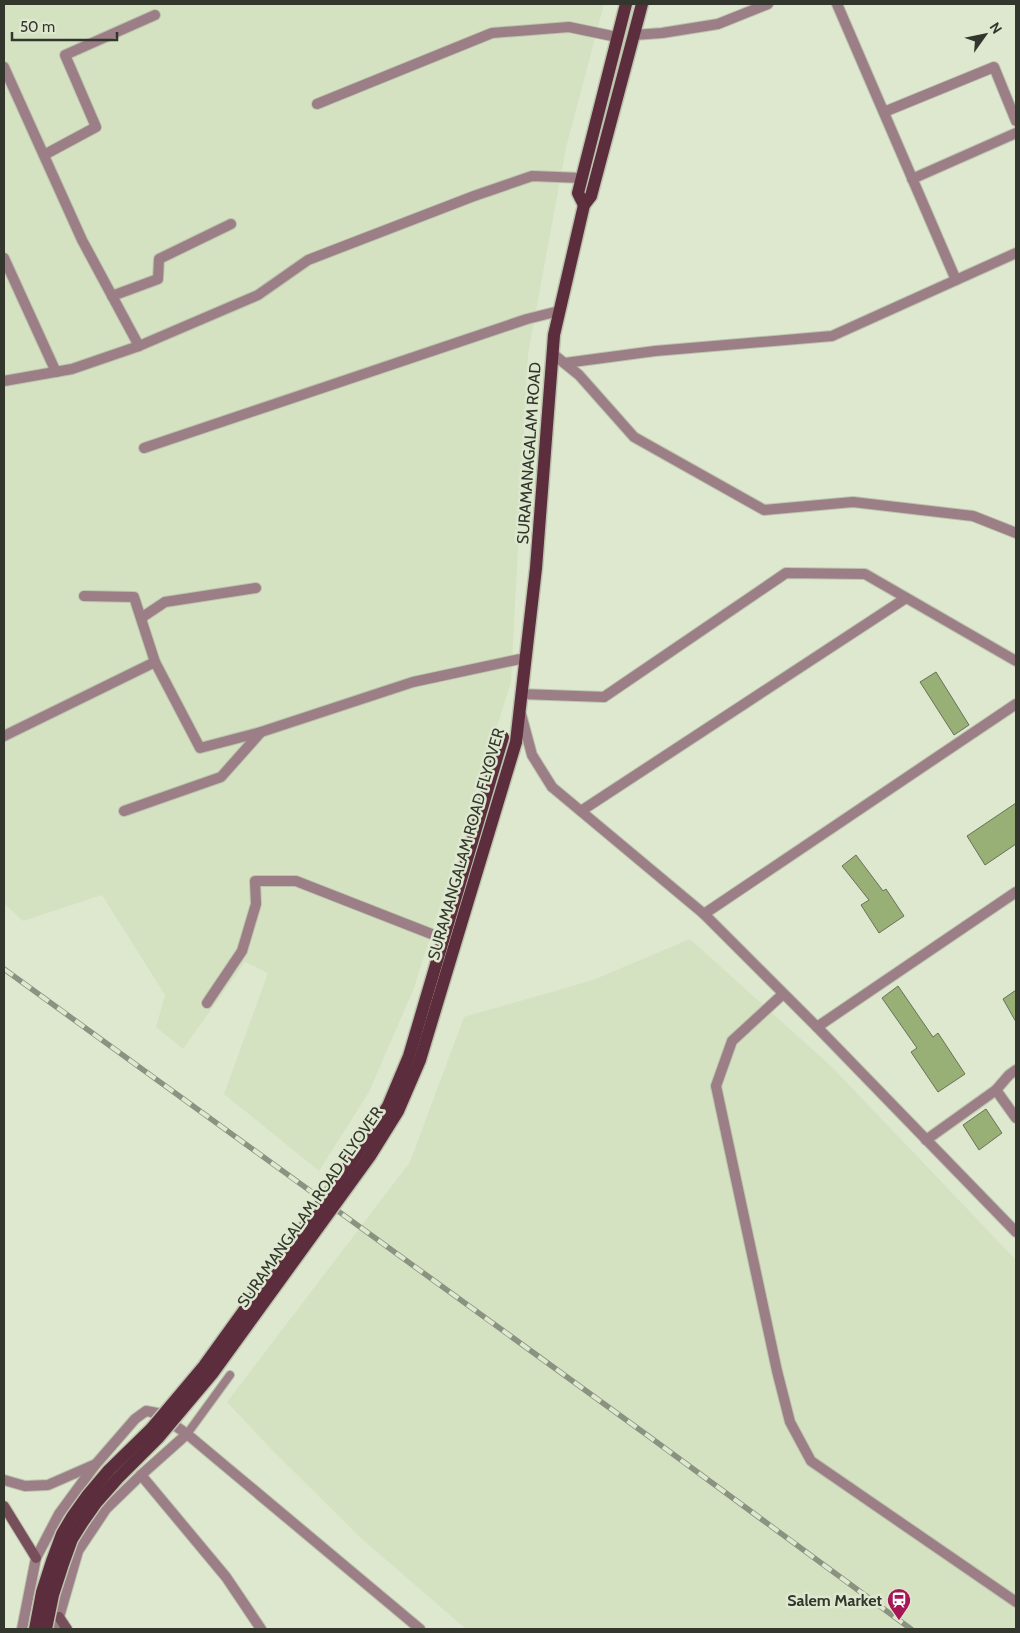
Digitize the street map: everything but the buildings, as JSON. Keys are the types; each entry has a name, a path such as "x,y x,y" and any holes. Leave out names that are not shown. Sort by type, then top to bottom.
{"main road":[{"name":"SURAMANAGALAM ROAD","path":"584,205 578,193 626,4"},
{"name":"SURAMANAGALAM ROAD","path":"520,700 536,568 553,354 559,311 584,205 591,196 642,4"},
{"name":"SURAMANGALAM ROAD FLYOVER","path":"34,1629 42,1592 52,1561 62,1534 72,1517 109,1470 151,1429 204,1366 360,1150 388,1106 409,1056 503,737 520,700"},
{"name":"SURAMANGALAM ROAD FLYOVER","path":"46,1629 63,1564 72,1539 82,1524 112,1484 159,1437 212,1374 370,1156 398,1111 420,1060 516,742 520,700"},
{"path":"4,1506 36,1558"},
{"path":"59,1617 67,1629"}],"street":[{"path":"634,35 662,33 718,24 768,4"},
{"path":"837,4 956,280"},
{"path":"44,156 96,128 65,55 155,15"},
{"path":"317,104 492,33 569,28 617,37"},
{"path":"4,67 82,240 140,346"},
{"path":"884,112 994,67 1016,121"},
{"path":"912,179 1016,133"},
{"path":"4,381 72,370 140,346 258,295 308,260 474,196 532,176 582,178"},
{"path":"112,296 158,279 159,259 231,224"},
{"path":"565,364 655,351 832,336 1016,252"},
{"path":"4,258 56,372"},
{"path":"144,448 527,319 559,311"},
{"path":"553,354 579,375 634,437 764,510 853,502 973,516 1016,533"},
{"path":"1016,661 865,574 786,573 604,698 520,700 532,755 552,787 704,914 817,1027 1016,1232"},
{"path":"141,618 165,602 256,588"},
{"path":"84,596 134,597 155,662 200,748 261,732 413,682 525,658"},
{"path":"581,811 906,598"},
{"path":"4,736 155,662"},
{"path":"704,914 1016,704"},
{"path":"124,811 221,777 261,732"},
{"path":"207,1003 242,951 256,904 255,881 296,881 434,935"},
{"path":"817,1027 1016,892"},
{"path":"783,994 732,1041 716,1086 777,1371 790,1422 811,1461 1016,1602"},
{"path":"926,1140 996,1090 1016,1070"},
{"path":"996,1090 1016,1118"},
{"path":"22,1629 36,1558 59,1514 96,1464 135,1418 146,1411 157,1412 187,1434 420,1629"},
{"path":"59,1629 59,1617 78,1551 106,1509 187,1434"},
{"path":"4,1480 25,1486 48,1485 96,1464"},
{"path":"141,1475 226,1577 261,1629"}],"lane":[{"path":"187,1434 230,1375"}],"shaded area":[{"path":"4,4 604,4 566,148 528,354 511,682 414,988 369,1092 319,1171 224,1094 268,973 245,962 183,1049 156,1027 165,995 102,895 23,921 4,903"},
{"path":"690,939 832,1067 1016,1260 1016,1629 466,1629 363,1540 273,1451 227,1402 410,1162 464,1017 593,980"}],"railway":[{"path":"4,969 647,1435 911,1629"}],"place":[{"name":"Salem Market","path":"899,1621"}]}
